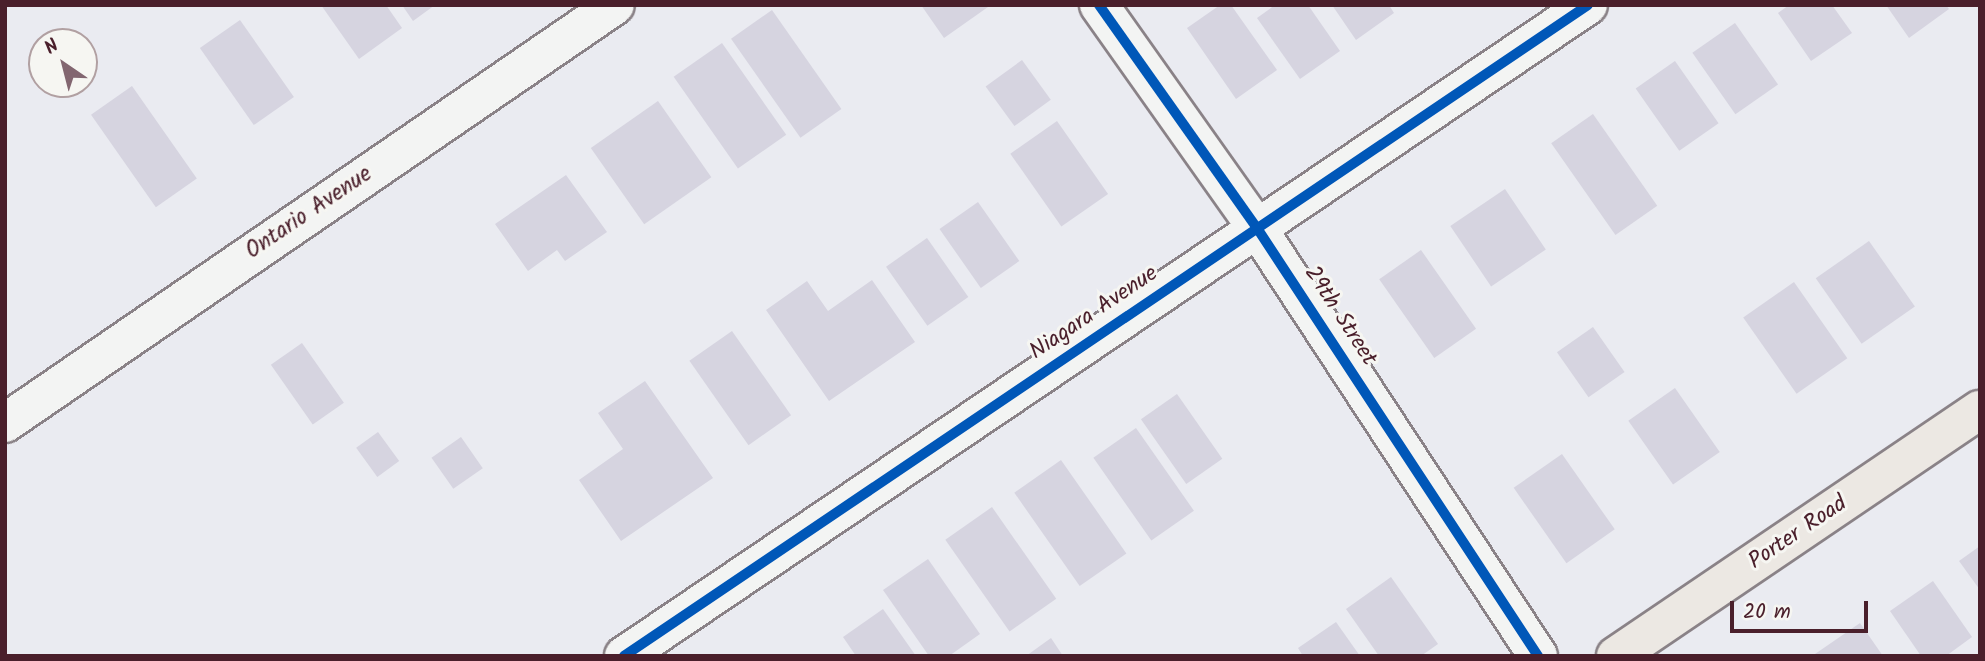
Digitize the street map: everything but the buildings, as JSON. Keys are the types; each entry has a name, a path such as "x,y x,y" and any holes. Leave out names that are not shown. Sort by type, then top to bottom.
{"main road":[{"name":"Porter Road","path":"1616,656 1980,410"}],"street":[{"name":"Ontario Avenue","path":"5,423 615,5"},
{"name":"29th Street","path":"1099,5 1257,228 1538,656"},
{"name":"Niagara Avenue","path":"624,656 1588,5"}],"cycle path":[{"path":"1099,5 1257,228 1538,656"},
{"path":"624,656 1588,5"}]}
